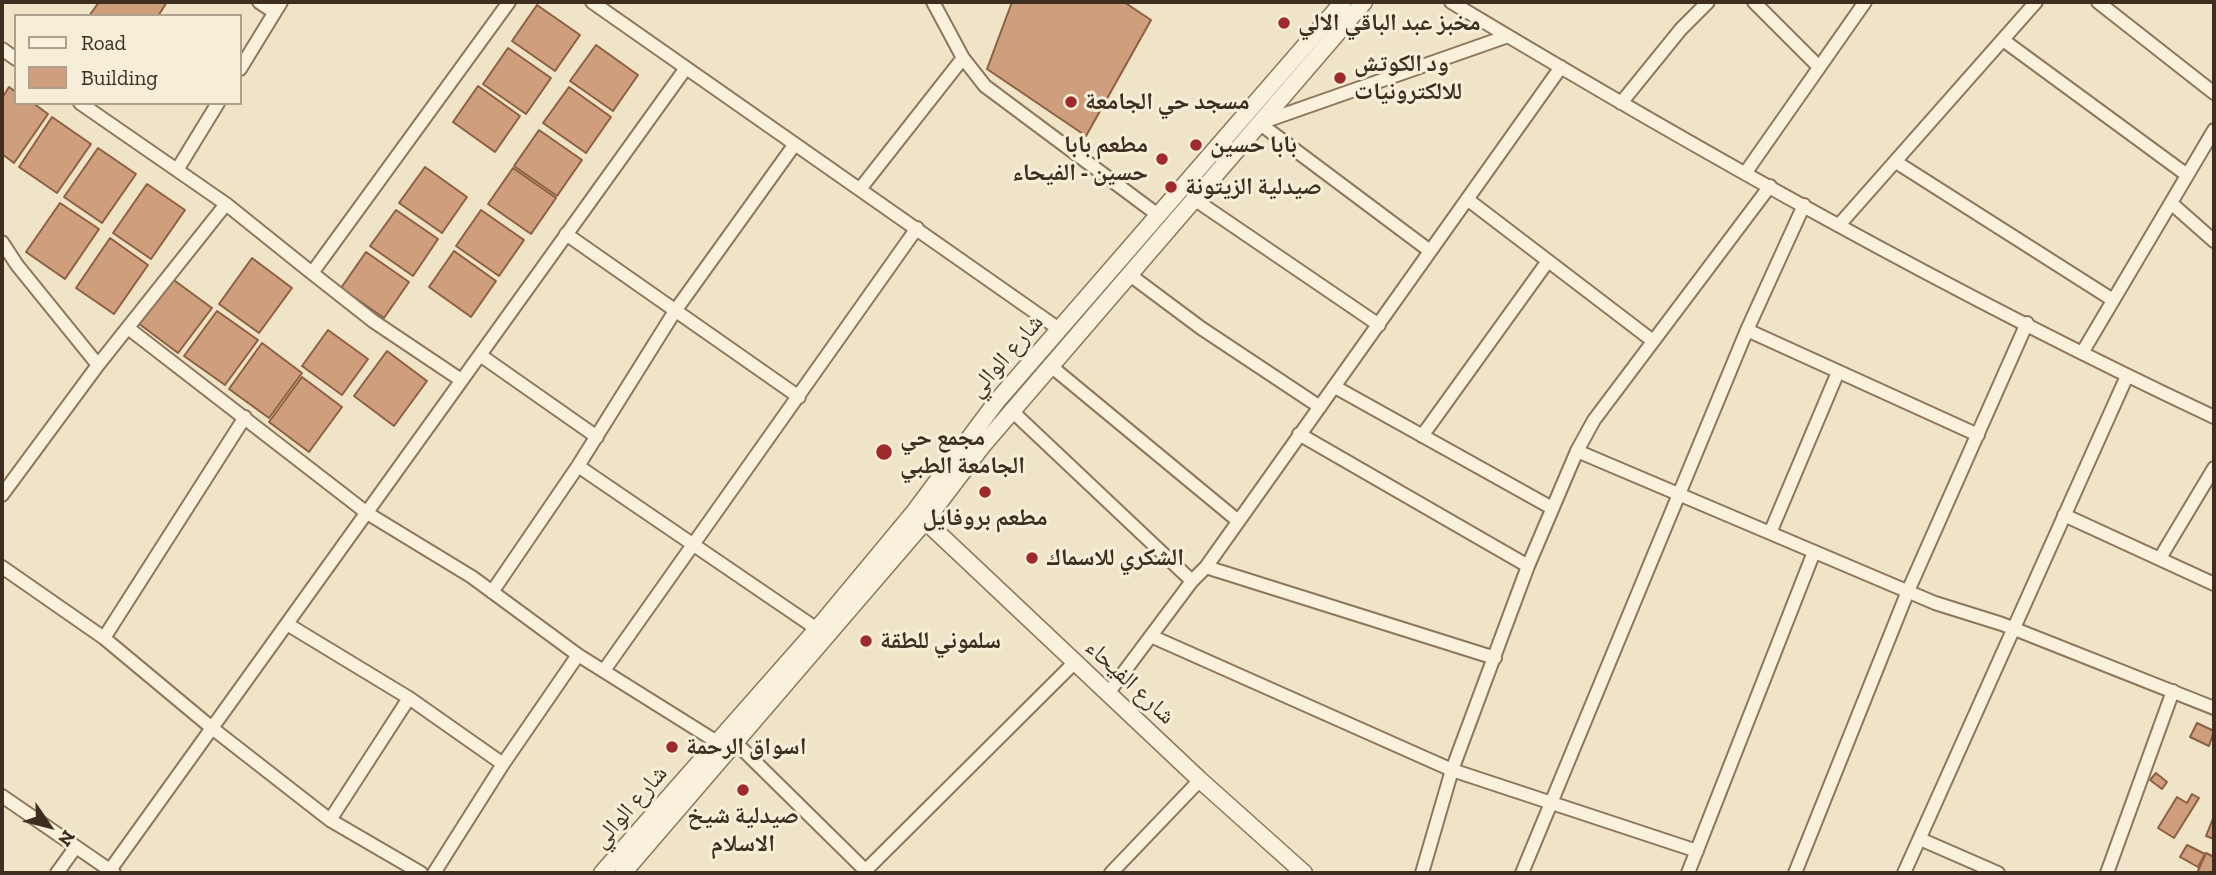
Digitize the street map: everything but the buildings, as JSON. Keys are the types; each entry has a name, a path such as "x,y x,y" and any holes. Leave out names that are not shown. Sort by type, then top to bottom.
{"street":[{"path":"242,66 278,7 259,2"},
{"path":"312,273 509,2"},
{"path":"592,2 1059,329"},
{"path":"933,2 963,58 985,86 1158,215"},
{"name":"شارع الوالي","path":"623,873 737,744 921,516 996,401 1343,2"},
{"name":"شارع الوالي","path":"602,873 817,629 961,472 1364,2"},
{"path":"1451,2 1621,103 1839,225 2082,353 2214,417"},
{"path":"1621,103 1665,47 1708,2"},
{"path":"1754,2 1819,66"},
{"path":"1746,172 1865,2"},
{"path":"1839,225 2036,2"},
{"path":"2098,2 2214,93"},
{"path":"1259,123 1508,36"},
{"path":"2003,40 2187,175"},
{"path":"860,189 963,58"},
{"path":"1109,692 1153,637 1192,581 1206,567 1561,67"},
{"path":"2,796 112,872 212,728 686,68"},
{"path":"83,105 226,204 373,321 461,380"},
{"path":"177,170 217,105"},
{"path":"1259,123 1430,251"},
{"path":"2082,353 2214,130"},
{"path":"492,592 578,466 676,312 795,144"},
{"path":"1896,162 2113,300"},
{"path":"1422,873 1452,770 1528,566 1577,451 1594,420 1770,186"},
{"path":"1194,199 1379,325"},
{"path":"1467,199 1653,341"},
{"path":"2171,203 2214,241"},
{"path":"2,495 98,365 226,204"},
{"path":"1525,872 1550,805 1747,330 1804,205"},
{"path":"605,669 917,228"},
{"path":"566,234 799,397"},
{"path":"2,242 98,365"},
{"path":"1422,436 1548,261"},
{"path":"1130,275 1201,328 1320,407"},
{"path":"1795,873 1908,591 2027,323"},
{"path":"128,328 367,513 492,592 578,655 605,669 718,743"},
{"path":"1747,330 1978,435"},
{"path":"480,355 597,437"},
{"path":"1052,367 1237,520"},
{"path":"1770,533 1838,372"},
{"path":"1904,873 2127,376"},
{"path":"1335,387 1552,508"},
{"path":"1013,412 1192,581"},
{"path":"104,638 245,417"},
{"path":"1299,434 1528,566"},
{"path":"1577,451 1908,591 2015,629 2214,708"},
{"path":"578,466 817,629"},
{"path":"2160,558 2214,468"},
{"path":"2064,515 2214,584"},
{"name":"شارع الفيحاء","path":"921,516 1200,780 1304,873"},
{"path":"1688,873 1814,552"},
{"path":"2,567 104,638 212,728 330,820 421,873"},
{"path":"1206,567 1495,658"},
{"path":"287,624 409,698 503,764"},
{"path":"1153,637 1452,770 1550,805 1697,851"},
{"path":"434,873 503,764 578,655"},
{"path":"737,744 865,872 1075,662"},
{"path":"2107,873 2173,691"},
{"path":"330,820 409,698"},
{"path":"1111,873 1200,780"},
{"path":"1920,839 1998,873"},
{"path":"57,873 75,848"}],"place":[{"name":"مخبز عبد الباقي الالي","path":"1284,23"},
{"name":"ود الكوتش للالكترونيات","path":"1340,78"},
{"name":"مسجد حي الجامعة","path":"1071,102"},
{"name":"بابا حسين","path":"1196,145"},
{"name":"مطعم بابا حسين - الفيحاء","path":"1162,159"},
{"name":"صيدلية الزيتونة","path":"1171,187"},
{"name":"مجمع حي الجامعة الطبي","path":"884,452"},
{"name":"مطعم بروفايل","path":"985,492"},
{"name":"الشكري للاسماك","path":"1032,558"},
{"name":"سلموني للطقة","path":"866,641"},
{"name":"اسواق الرحمة","path":"672,747"},
{"name":"صيدلية شيخ الاسلام","path":"743,790"}]}
